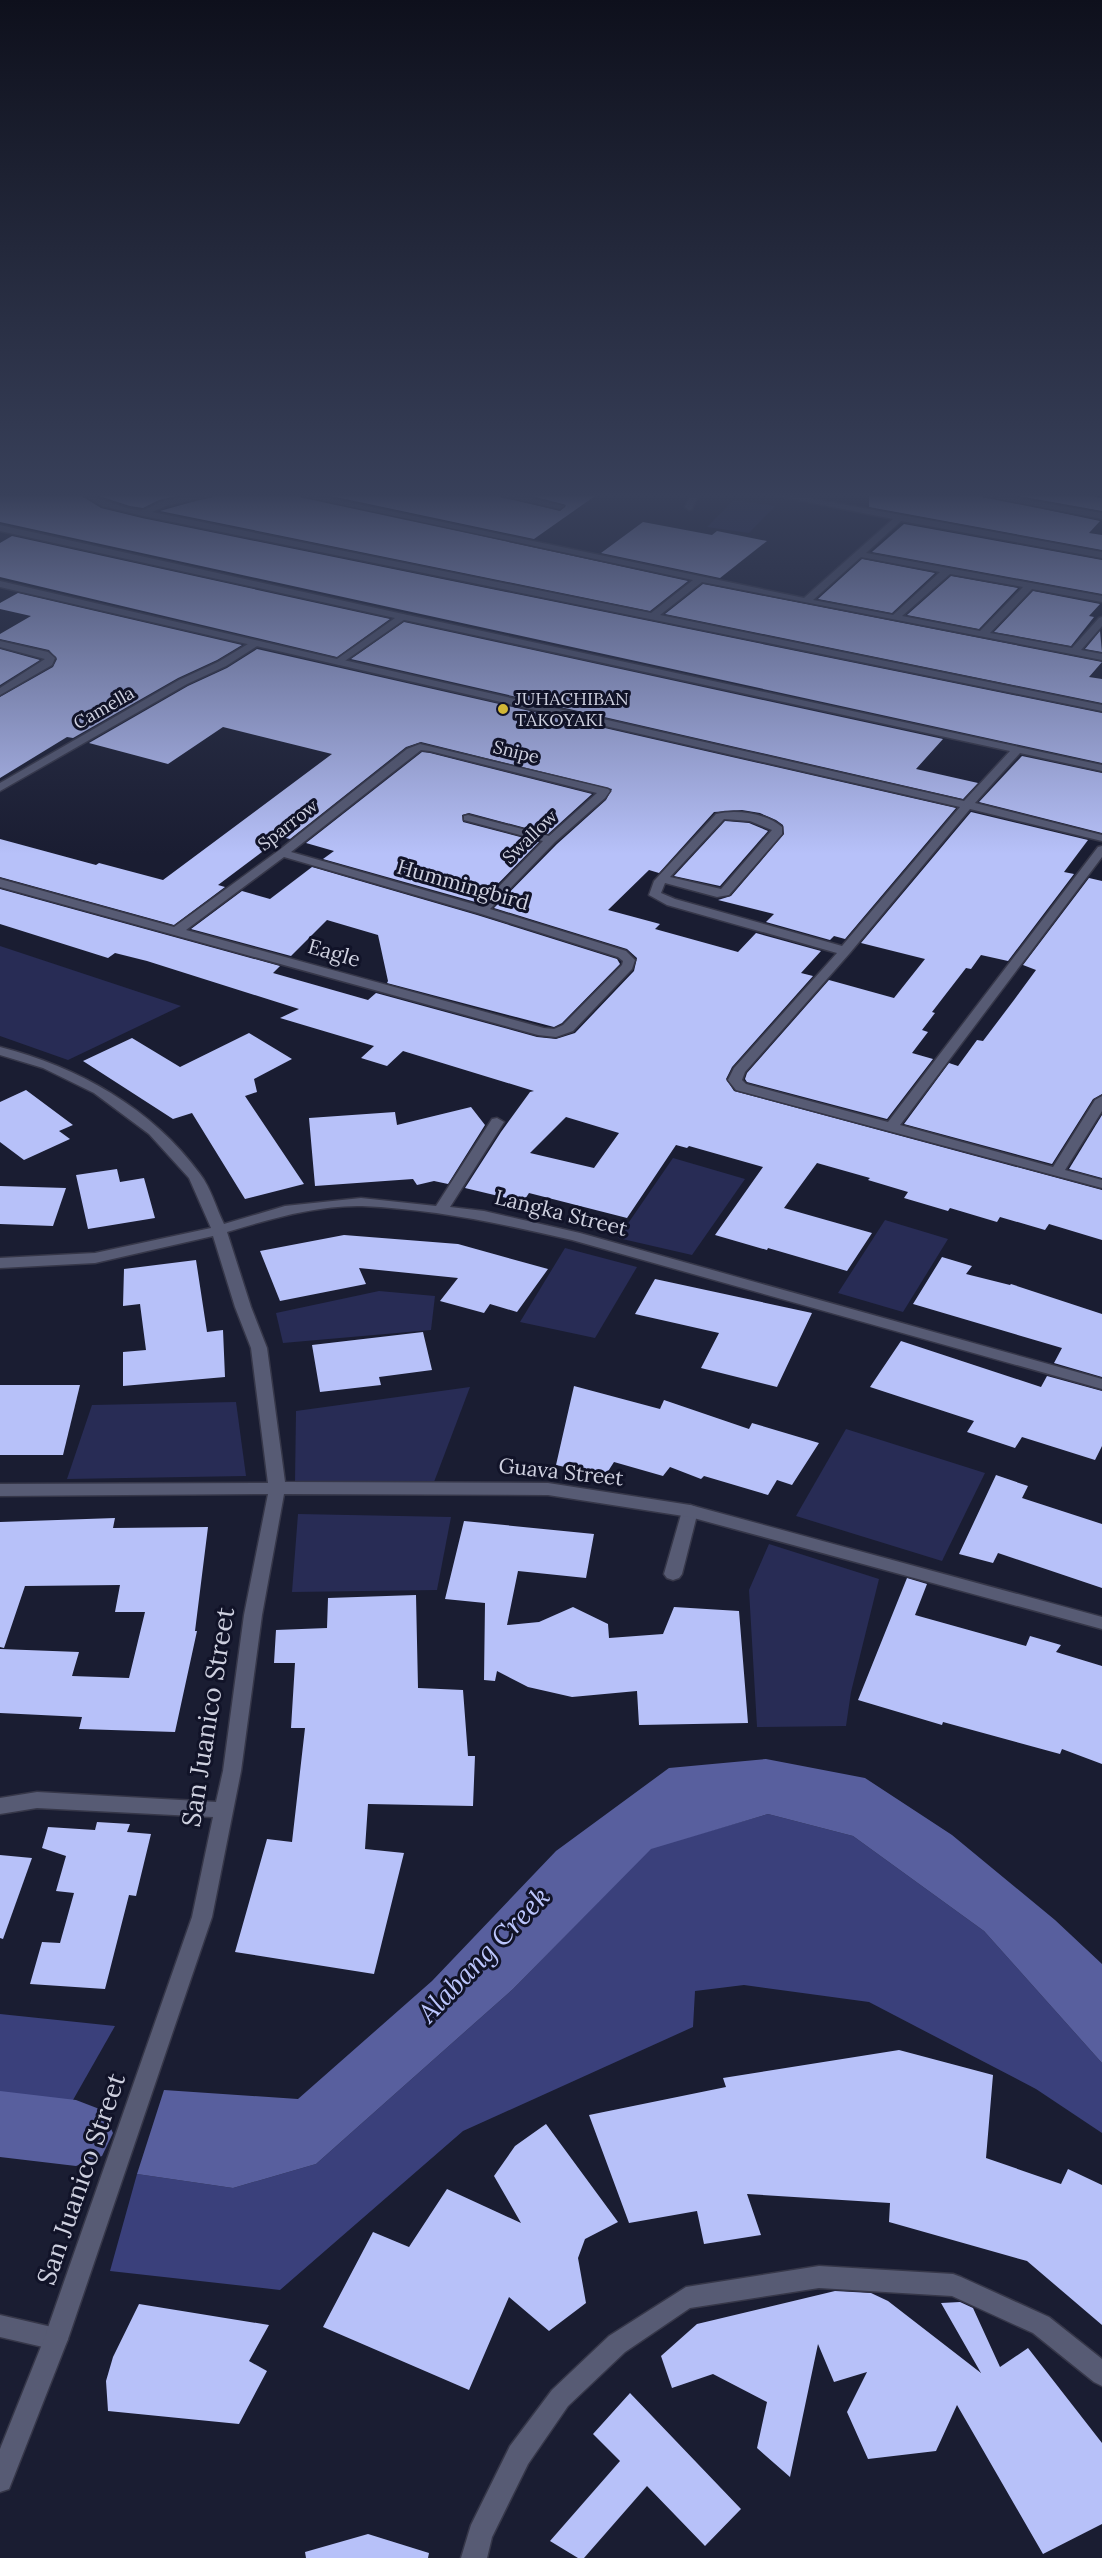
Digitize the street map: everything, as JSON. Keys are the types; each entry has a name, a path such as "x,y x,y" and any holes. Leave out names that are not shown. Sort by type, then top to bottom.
{"street":[{"path":"137,615 967,805 1102,838"},
{"path":"396,615 1102,768"},
{"path":"644,615 1102,708"},
{"path":"887,615 1102,657"},
{"path":"982,635 1001,615"},
{"path":"339,662 403,617"},
{"path":"1075,651 1102,620"},
{"name":"Camella","path":"0,788 183,682 222,664 257,643"},
{"path":"0,644 44,654 50,658 48,663 0,692"},
{"name":"Snipe","path":"420,747 604,791"},
{"name":"Sparrow","path":"178,930 282,853 403,757 420,747"},
{"path":"1018,749 967,805 845,951 739,1071 735,1080 741,1087 1102,1184"},
{"name":"Swallow","path":"482,910 550,840 604,791"},
{"path":"663,879 717,893 724,892 776,834 777,826 739,816 720,816 663,879 656,888 655,895 665,900 845,951"},
{"path":"468,818 550,840"},
{"path":"892,1126 1102,849"},
{"name":"Hummingbird","path":"282,853 482,910 622,954 629,960"},
{"name":"Eagle","path":"0,883 556,1033 568,1028 628,966 629,960"},
{"name":"San Juanico Street","path":"0,1052 48,1065 99,1090 154,1131 195,1177 219,1230 243,1307 259,1348 277,1488 253,1615 232,1771 202,1917 56,2338 0,2480"},
{"path":"1058,1172 1102,1100"},
{"path":"440,1210 497,1122"},
{"name":"Langka Street","path":"0,1263 95,1258 219,1230 285,1210 362,1202 440,1210 484,1215 575,1236 1102,1384"},
{"name":"Guava Street","path":"0,1490 462,1487 548,1489 690,1511 1102,1623"},
{"path":"672,1574 690,1511"},
{"path":"0,1806 37,1800 223,1810"},
{"path":"474,2558 480,2534 519,2455 560,2398 617,2344 686,2298 819,2277 953,2285 1041,2325 1102,2374"},
{"path":"0,2326 56,2338"}],"shaded area":[{"path":"0,946 181,1006 68,1060 0,1036"},
{"path":"673,1158 745,1179 692,1255 618,1238"},
{"path":"885,1220 948,1239 903,1312 838,1293"},
{"path":"565,1248 637,1267 595,1338 520,1322"},
{"path":"379,1291 435,1296 431,1330 283,1343 276,1313"},
{"path":"470,1387 434,1482 295,1482 296,1411"},
{"path":"236,1402 246,1476 67,1479 92,1405"},
{"path":"846,1429 985,1473 942,1561 796,1516"},
{"path":"298,1514 451,1517 437,1590 292,1592"},
{"path":"769,1544 879,1579 851,1692 846,1726 757,1727 749,1590"},
{"path":"768,1814 853,1836 984,1931 1102,2063 1102,2133 1036,2089 869,2002 744,1985 695,1991 693,2027 463,2131 280,2290 110,2271 137,2174 233,2188 316,2164 513,1989 651,1848"},
{"path":"0,2014 115,2026 69,2107 0,2094"}],"water":[{"path":"766,1759 865,1778 952,1835 1055,1920 1102,1964 1102,2063 984,1931 853,1836 768,1814 651,1849 513,1989 316,2164 233,2188 137,2174 164,2090 298,2099 432,1981 556,1851 669,1768"}],"building":[{"path":"28,615 114,615 242,645 217,660 178,678 73,738 67,737 0,778 0,697 53,667 57,659 49,650 0,639 0,634 31,616"},
{"path":"162,615 373,615 390,619 337,657"},
{"path":"427,615 621,615 1102,713 1102,763"},
{"path":"672,615 863,615 1102,662 1089,677 1102,679 1102,703"},
{"path":"909,615 992,615 979,629"},
{"path":"1010,615 1094,617 1071,646 994,632"},
{"path":"404,622 943,739 916,769 978,783 963,799 351,659"},
{"path":"1100,631 1102,652 1085,649"},
{"path":"0,649 40,660 0,685"},
{"path":"257,649 956,808 845,939 834,936 830,940 766,922 774,914 718,900 731,896 784,834 783,825 776,820 760,813 742,810 714,812 659,873 649,870 608,910 660,924 655,929 738,952 756,933 821,951 801,973 813,976 732,1067 726,1079 734,1091 1102,1190 1102,1240 1049,1224 1045,1230 1000,1217 997,1222 950,1208 948,1211 904,1198 908,1192 868,1180 870,1178 817,1163 784,1208 872,1233 847,1271 715,1235 763,1167 689,1146 687,1148 676,1145 627,1218 529,1193 523,1202 465,1188 501,1132 530,1092 534,1091 403,1051 387,1066 361,1058 374,1046 280,1018 299,1009 147,961 115,953 108,958 0,924 0,889 280,966 273,973 368,1000 376,993 537,1037 556,1039 575,1033 634,971 637,958 627,949 494,908 557,844 606,800 612,789 421,742 406,747 290,839 282,837 218,885 225,887 174,925 0,877 0,839 163,880 332,754 223,727 168,764 89,743 188,686 227,668","holes":["566,1117 619,1133 594,1168 530,1153"]},
{"path":"422,752 592,794 548,834 469,813 462,815 463,822 539,842 479,903 323,859 334,851 306,843"},
{"path":"1022,756 1102,773 1102,833 979,802"},
{"path":"971,812 1088,840 1064,872 1074,874 1008,961 981,955 971,969 966,968 932,1012 935,1013 922,1030 928,1032 912,1053 933,1059 887,1119 747,1082 745,1079 747,1073 829,980 894,998 925,959 861,943"},
{"path":"725,821 749,823 768,831 720,886 674,876"},
{"path":"312,867 617,959 620,964 562,1023 554,1027 387,983 378,935 327,920 291,956 191,929 242,891 270,899"},
{"path":"1089,878 1102,881 1102,1094 1093,1099 1052,1164 904,1124 949,1063 958,1066 977,1040 983,1041 1014,1000 1036,970 1023,965"},
{"path":"249,1033 292,1059 254,1079 257,1092 245,1096 304,1184 245,1199 192,1113 173,1119 83,1061 132,1038 180,1067"},
{"path":"26,1090 73,1125 59,1131 70,1139 24,1160 0,1142 0,1102"},
{"path":"471,1107 485,1125 448,1184 434,1181 417,1185 413,1179 315,1186 309,1118 395,1112 397,1125"},
{"path":"1102,1115 1102,1178 1069,1169"},
{"path":"117,1169 120,1182 144,1178 155,1218 88,1229 76,1175"},
{"path":"0,1186 66,1188 53,1226 0,1224"},
{"path":"344,1235 458,1244 548,1269 517,1312 490,1304 484,1313 440,1301 458,1278 359,1268 366,1284 280,1301 260,1251"},
{"path":"942,1257 972,1266 966,1274 1011,1284 1102,1314 1102,1377 1054,1363 1062,1348 913,1304"},
{"path":"196,1260 207,1332 223,1330 225,1377 123,1386 123,1352 146,1350 140,1304 123,1306 124,1269"},
{"path":"655,1279 812,1313 777,1387 701,1368 719,1333 635,1314"},
{"path":"423,1332 432,1370 379,1377 381,1385 320,1392 312,1345"},
{"path":"901,1341 1041,1387 1047,1376 1102,1391 1102,1446 1095,1460 1022,1437 1015,1448 967,1432 974,1421 870,1387"},
{"path":"0,1385 80,1385 63,1455 0,1455"},
{"path":"574,1386 660,1409 664,1400 749,1429 752,1423 819,1443 792,1485 777,1480 768,1495 704,1476 701,1479 670,1467 663,1476 614,1462 605,1476 556,1465"},
{"path":"996,1475 1028,1486 1022,1498 1102,1524 1102,1588 998,1553 993,1563 959,1554"},
{"path":"115,1518 113,1528 208,1527 195,1631 197,1631 175,1732 79,1729 82,1717 0,1713 0,1649 79,1652 72,1676 129,1678 145,1612 115,1612 120,1585 25,1586 4,1648 0,1647 0,1522"},
{"path":"464,1521 594,1534 586,1578 518,1571 507,1625 539,1622 573,1607 608,1624 609,1638 663,1634 674,1607 739,1611 748,1723 639,1725 637,1691 572,1697 528,1687 497,1671 495,1681 484,1680 485,1603 445,1599"},
{"path":"907,1578 927,1584 915,1615 1026,1646 1030,1636 1061,1645 1056,1652 1102,1666 1102,1764 1062,1749 1060,1754 943,1722 942,1725 858,1700"},
{"path":"416,1595 418,1688 463,1690 468,1756 475,1756 473,1806 368,1804 365,1849 404,1853 374,1974 235,1952 267,1839 292,1842 305,1728 291,1728 295,1663 274,1663 276,1630 327,1628 328,1598"},
{"path":"97,1822 130,1824 127,1832 151,1834 136,1896 129,1895 105,1989 30,1984 42,1942 60,1943 74,1893 56,1891 66,1856 42,1848 48,1827 95,1830"},
{"path":"0,1855 32,1858 3,1939 0,1938"},
{"path":"899,2050 993,2075 986,2158 1061,2184 1068,2169 1102,2185 1102,2325 1027,2261 889,2222 890,2203 747,2194 761,2235 704,2244 697,2211 629,2223 589,2115 726,2087 723,2078"},
{"path":"546,2124 618,2222 585,2239 578,2258 586,2303 549,2331 509,2297 469,2390 323,2327 373,2232 409,2247 447,2189 521,2223 494,2176 515,2146"},
{"path":"835,2291 871,2293 888,2301 981,2373 941,2303 960,2302 973,2308 1000,2367 1028,2348 1102,2443 1102,2524 1043,2554 957,2405 936,2451 868,2459 847,2412 867,2372 834,2382 818,2344 790,2477 757,2448 767,2402 713,2374 672,2388 661,2356 697,2324"},
{"path":"139,2304 269,2325 249,2361 267,2371 239,2424 108,2411 106,2381 113,2357"},
{"path":"630,2393 741,2509 705,2546 647,2486 584,2558 578,2558 550,2541 620,2461 593,2434"},
{"path":"368,2534 429,2553 428,2558 306,2558 305,2552"}],"waterway":[{"name":"Alabang Creek","path":"0,2124 76,2133"}],"place":[{"name":"JUHACHIBAN TAKOYAKI","path":"503,709"}]}
